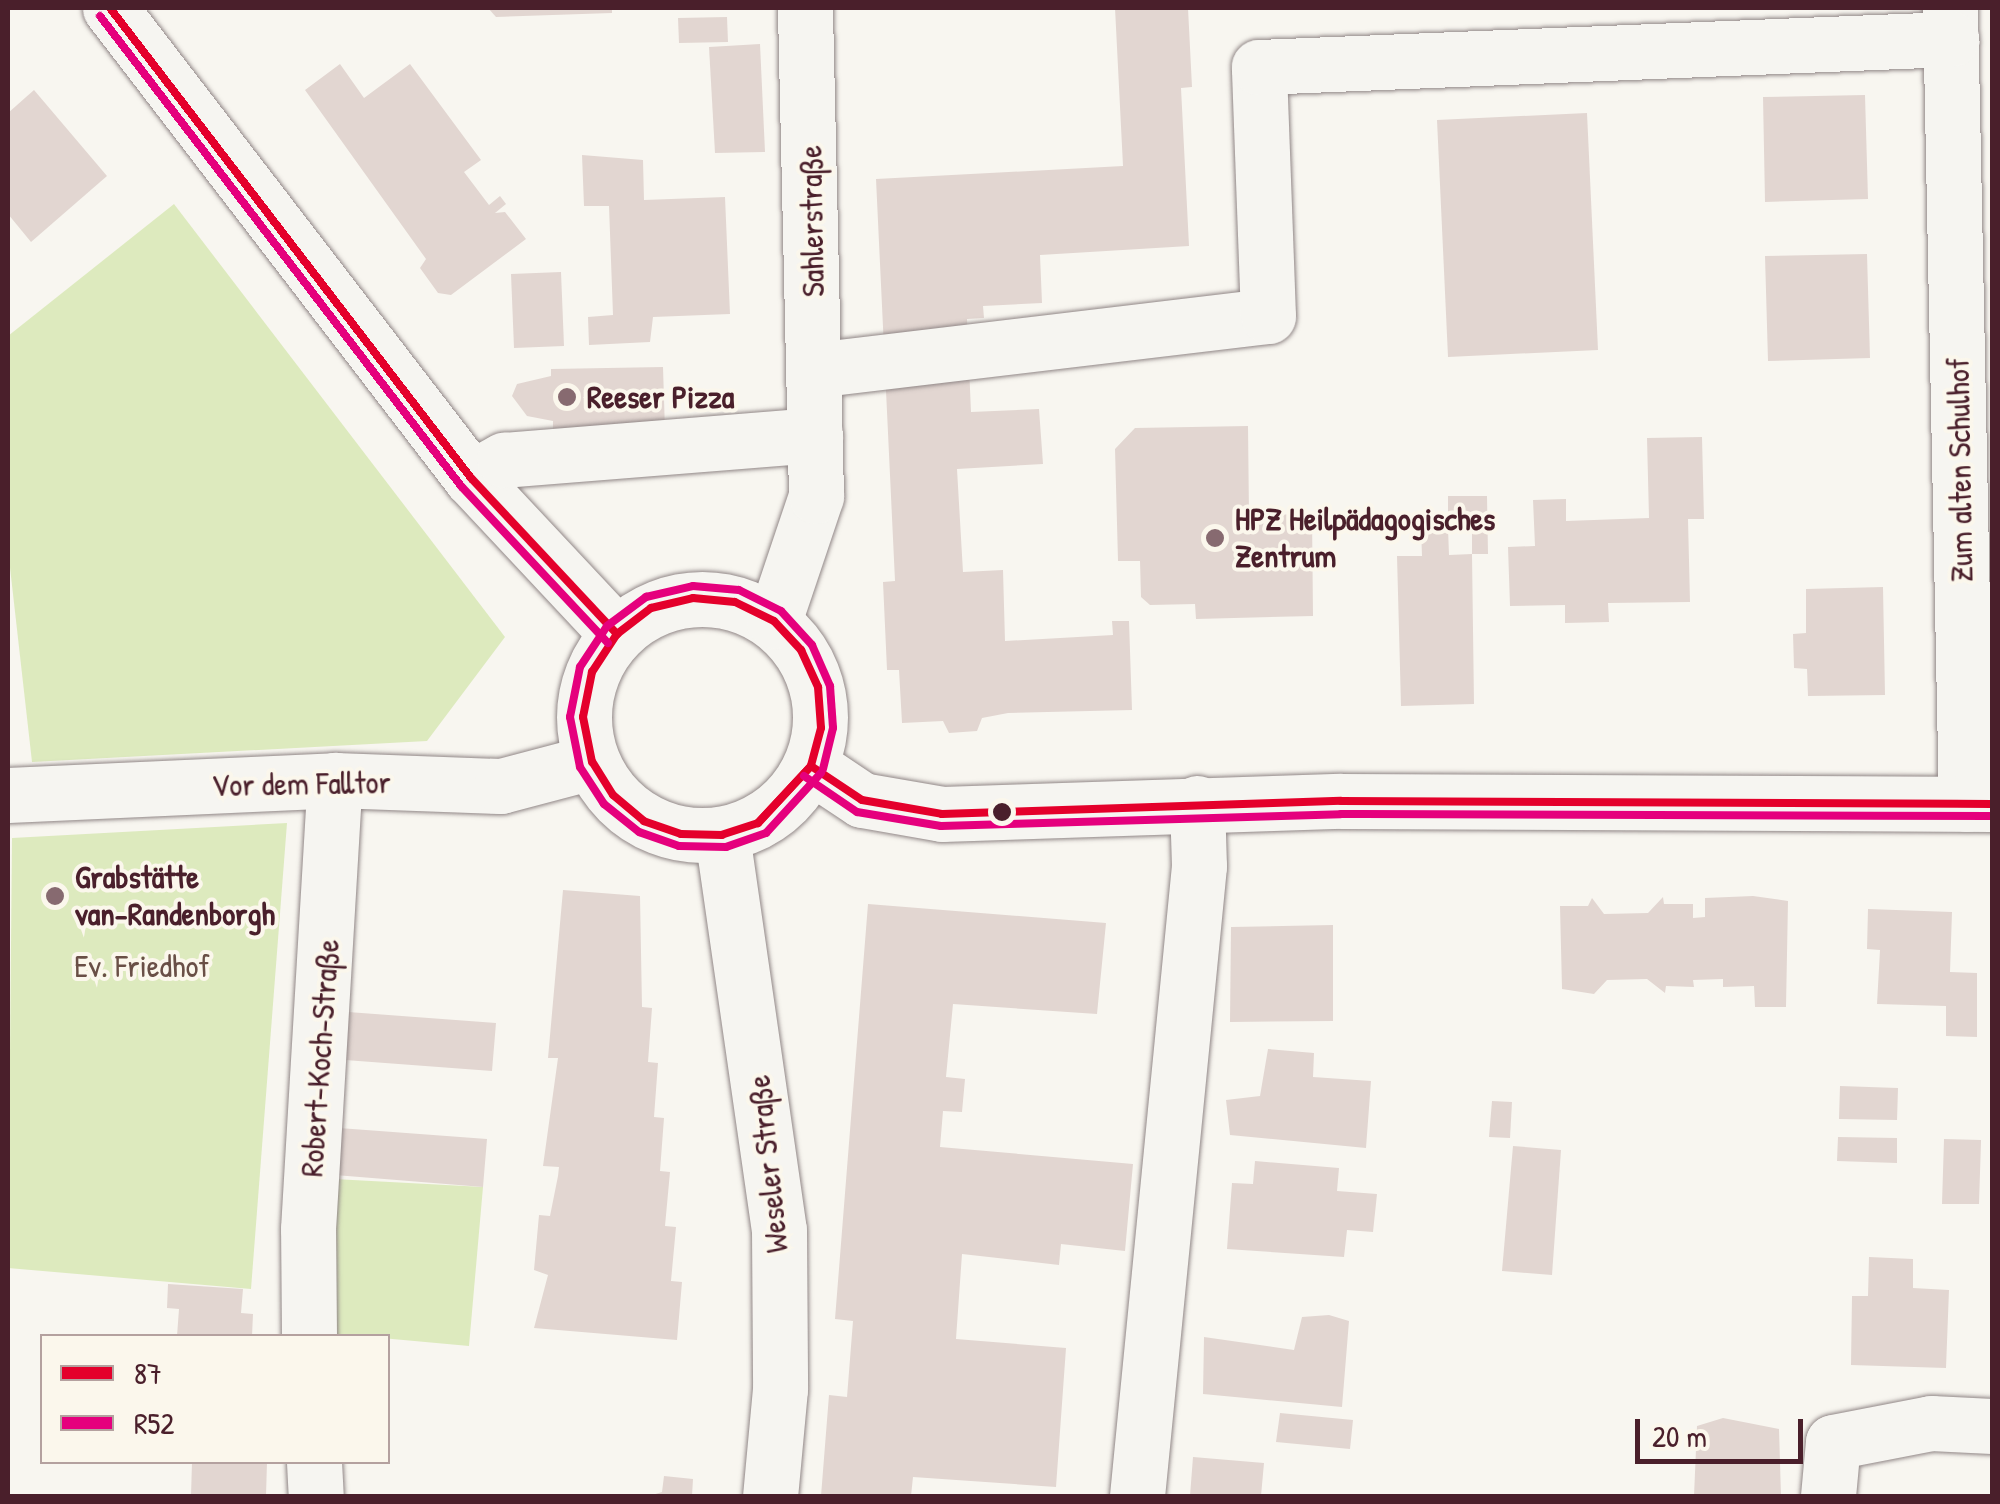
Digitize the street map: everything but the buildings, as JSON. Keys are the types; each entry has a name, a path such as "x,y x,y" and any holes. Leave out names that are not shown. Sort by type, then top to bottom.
{"street":[{"path":"110,8 471,478 617,634"},
{"name":"Sahlerstraße","path":"774,621 816,496 805,8"},
{"path":"814,370 1268,316 1259,66 1951,23"},
{"name":"Zum alten Schulhof","path":"1951,23 1974,136 1979,804"},
{"path":"471,478 504,460 815,435"},
{"path":"692,598 736,602 774,621 801,650 818,687 821,728 811,766 789,798 758,822 722,835 681,834 644,821 613,796 592,762 583,717 589,687 617,634 651,608 692,598"},
{"name":"Vor dem Falltor","path":"8,795 335,780 501,786 592,762"},
{"path":"811,766 887,808 942,814 1196,802 1979,804"},
{"name":"Robert-Koch-Straße","path":"309,1334 308,1229 335,780"},
{"path":"1137,1496 1199,866 1196,802"},
{"name":"Weseler Straße","path":"722,835 778,1230 780,1389 770,1496"},
{"path":"1828,1496 1833,1442 1932,1423 1992,1426"},
{"path":"314,1464 316,1496"}],"green space":[{"path":"174,204 505,637 427,741 32,762 8,550 8,336"},
{"name":"Ev. Friedhof","path":"287,823 251,1289 8,1268 12,838"},
{"path":"334,1179 483,1187 469,1346 390,1339 390,1334 327,1333"}],"transit line":[{"name":"87","path":"110,8 471,478 617,634"},
{"name":"R52","path":"100,16 461,486 608,643"},
{"name":"R52","path":"821,773 766,833 726,847 679,846 639,832 604,804 580,767 570,717 580,667 607,626 646,597 693,586 739,590 781,611 812,645 830,686 833,728 823,769"},
{"name":"87","path":"758,823 722,835 681,834 644,821 613,795 592,762 583,717 592,672 617,634 651,608 693,598 735,602 774,621 801,650 818,687 821,728 811,766"},
{"name":"87","path":"758,823 811,766"},
{"name":"87","path":"758,823 811,766"},
{"name":"87","path":"811,766 862,800 942,814 1341,801 1992,804"},
{"name":"R52","path":"804,776 857,812 941,826 1341,814 1992,816"}],"place":[{"name":"Reeser Pizza","path":"567,397"},
{"name":"HPZ Heilpädagogisches Zentrum","path":"1215,538"},
{"name":"Grabstätte van-Randenborgh","path":"55,896"}]}
